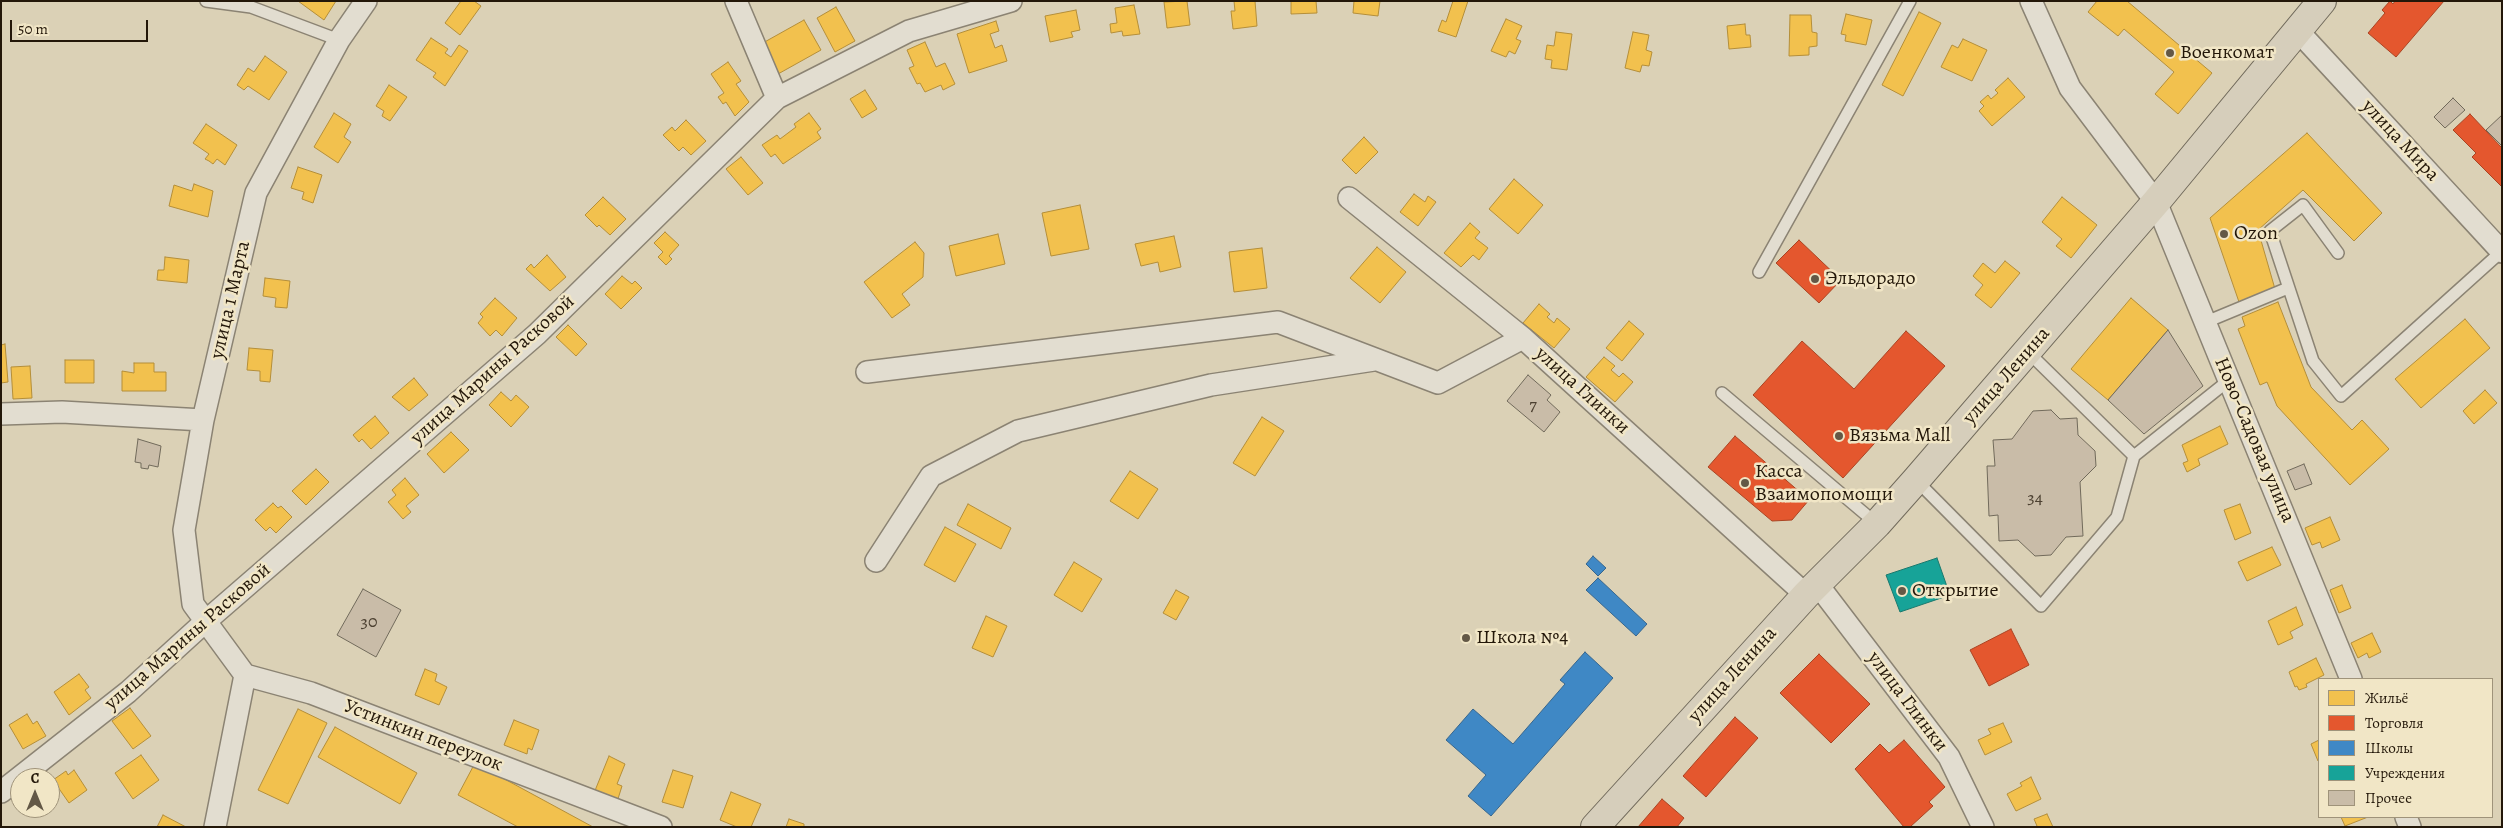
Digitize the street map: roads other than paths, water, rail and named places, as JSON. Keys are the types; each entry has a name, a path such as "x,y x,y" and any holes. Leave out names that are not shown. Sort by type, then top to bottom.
{"main road":[{"name":"улица Ленина","path":"1595,827 1812,590 1877,524 1916,480 2156,202 2322,1"}],"street":[{"name":"улица 1 Марта","path":"206,621 193,604 184,530 202,420 256,193 339,40 366,1"},
{"path":"736,1 777,98"},
{"name":"улица Марины Расковой","path":"1,792 128,692 206,621 537,334 777,98 909,31 1010,1"},
{"name":"Ново-Садовая улица","path":"2031,1 2070,88 2156,202 2206,322 2228,381 2290,525 2351,678"},
{"name":"улица Мира","path":"2298,31 2502,252"},
{"name":"улица Глинки","path":"1349,198 1524,338 1812,590 1949,757 1983,827"},
{"path":"867,372 1278,322 1438,383 1524,338"},
{"path":"876,561 931,476 1018,431 1211,384 1377,360"},
{"path":"1,414 62,412 202,420"},
{"path":"206,621 245,676 215,827"},
{"name":"Устинкин переулок","path":"245,676 311,693 661,827"}],"lane":[{"path":"206,1 251,7 339,40"},
{"path":"1759,272 1910,1"},
{"path":"2338,253 2304,205 2270,231 2313,361 2341,396 2502,252"},
{"path":"2206,322 2288,288"},
{"path":"2028,352 2134,456"},
{"path":"1916,480 2041,606 2117,517 2134,456 2228,381"},
{"path":"1722,393 1877,524"}],"place":[{"name":"Военкомат","path":"2170,53"},
{"name":"Ozon","path":"2224,234"},
{"name":"Эльдорадо","path":"1815,279"},
{"name":"Вязьма Mall","path":"1839,436"},
{"name":"Касса Взаимопомощи","path":"1745,483"},
{"name":"Открытие","path":"1902,591"},
{"name":"Школа №4","path":"1466,638"}]}
